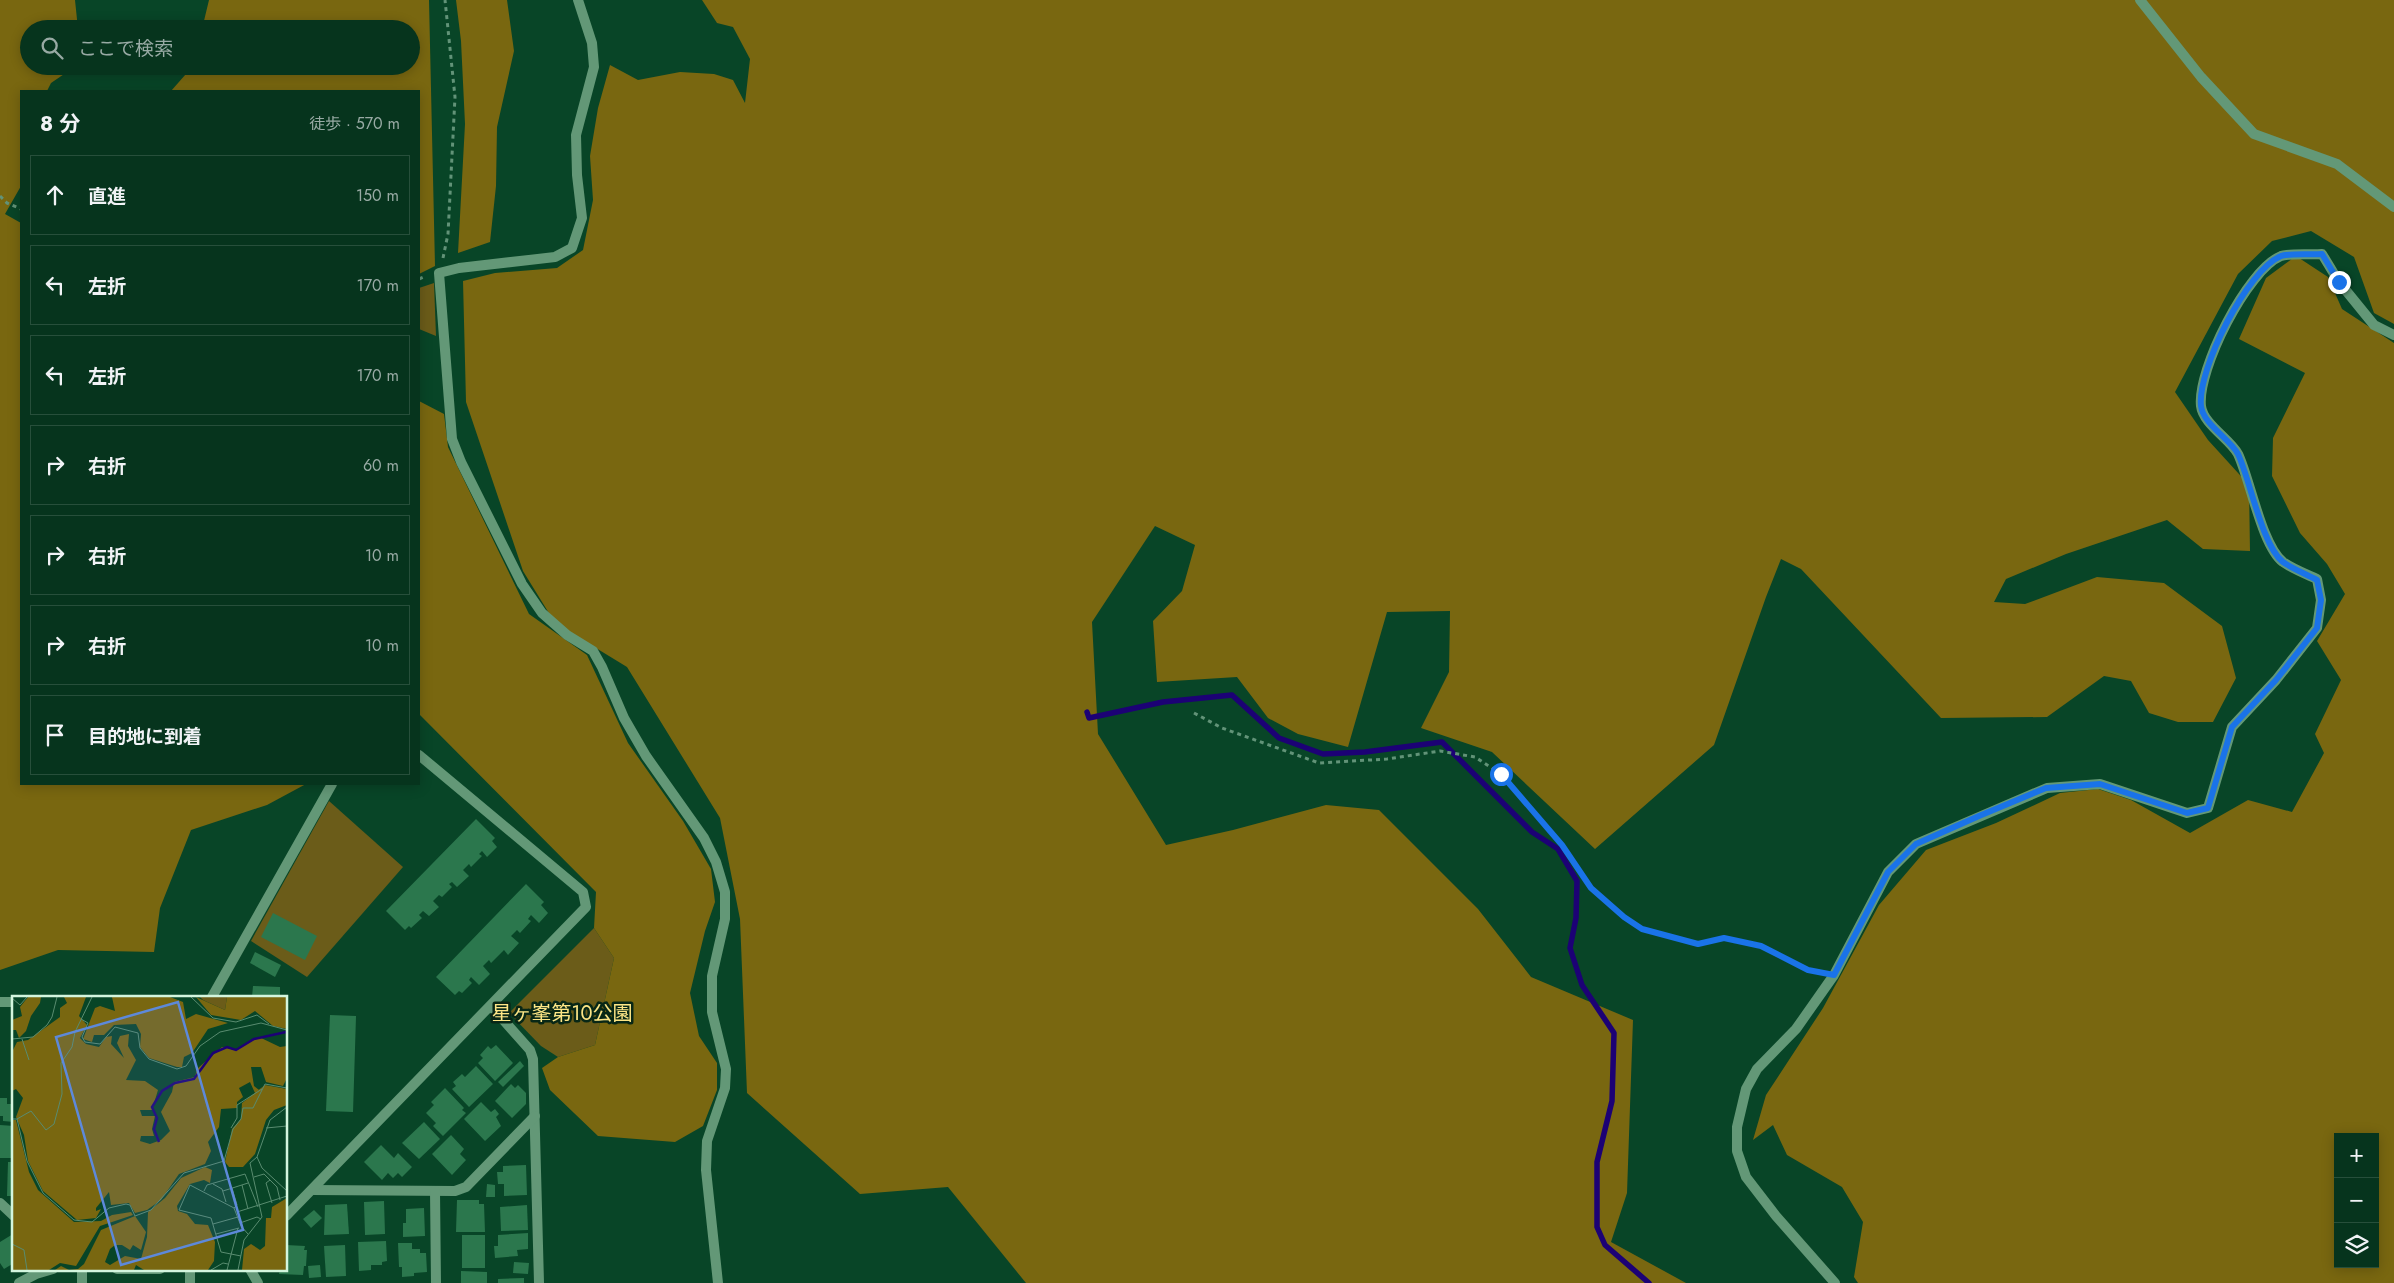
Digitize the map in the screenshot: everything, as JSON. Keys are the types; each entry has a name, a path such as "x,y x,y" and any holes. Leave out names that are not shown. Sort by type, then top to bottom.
{"street":[{"path":"578,0 592,43 594,67 576,135 577,175 582,218 572,248 555,257 439,272 452,439 460,462 522,584 542,613 567,635 593,650 624,718 646,756 704,838 716,862 723,885 725,919 712,976 712,1012 726,1070 725,1088 706,1141 706,1170 718,1283"},
{"path":"2140,0 2200,77 2254,134 2337,164 2394,207"},
{"path":"1835,1283 1776,1216 1746,1177 1738,1151 1737,1127 1746,1089 1757,1069 1796,1029 1834,975 1888,872 1916,844 2046,788 2100,784 2187,813 2208,808 2232,727 2276,680 2317,628 2321,600 2317,580 2282,561 2267,536 2237,453 2214,428 2201,407 2206,378 2220,334 2257,274 2281,256 2322,254 2339,282 2374,325 2394,335"},
{"path":"288,1214 582,914 586,907 583,892 420,756"},
{"path":"213,996 331,785"},
{"path":"491,1006 530,1050 534,1059 539,1283"},
{"path":"312,1190 455,1191 466,1187 535,1116"},
{"path":"435,1191 436,1283"},
{"path":"0,1203 12,1214"},
{"path":"82,1270 82,1283"},
{"path":"190,1270 190,1283"},
{"path":"251,1270 258,1283"},
{"path":"19,1283 36,1272"}],"path":[{"path":"439,272 448,234 455,97 445,0"},
{"path":"0,196 7,203 20,209"},
{"path":"1194,713 1222,728 1319,763 1387,759 1440,751 1475,757 1501,774 1562,845 1591,888 1624,917 1642,929 1698,944 1724,938 1761,946 1808,970 1834,975"}],"green space":[{"path":"434,283 436,336 420,329 420,288"},
{"path":"329,801 403,867 307,977 251,941"},
{"name":"星ヶ峯第10公園","path":"594,928 614,958 595,1045 558,1057 541,1046 509,1013"}],"shaded area":[{"path":"0,0 75,0 77,20 20,20 20,75 63,75 51,83 48,90 20,90 20,188 5,214 20,222 20,785 304,785 267,805 191,830 160,908 154,952 58,950 0,970"},
{"path":"209,0 429,0 435,266 420,274 420,90 172,90 185,75 420,75 420,20 204,20"},
{"path":"456,0 507,0 514,51 497,127 496,186 490,242 458,253 465,124 461,41"},
{"path":"702,0 2394,0 2394,324 2374,313 2354,257 2311,231 2272,241 2238,274 2175,392 2208,440 2249,485 2250,551 2203,549 2167,520 2066,554 2006,579 1994,602 2025,604 2097,577 2164,583 2222,626 2236,678 2213,722 2178,722 2149,713 2131,681 2104,676 2047,717 1941,718 1801,569 1781,559 1714,745 1595,849 1492,752 1421,728 1449,672 1450,611 1387,612 1348,747 1298,734 1268,718 1237,677 1157,682 1153,621 1182,591 1195,545 1155,526 1092,622 1098,734 1166,845 1233,830 1326,805 1379,810 1478,909 1531,977 1633,1020 1627,1193 1611,1242 1686,1283 1026,1283 948,1187 860,1194 747,1093 740,919 720,818 627,667 555,623 523,571 466,402 463,281 495,273 557,268 583,250 593,200 590,156 598,108 610,65 638,80 680,72 714,74 733,80 745,103 750,59 733,27 717,23"},
{"path":"2296,256 2328,277 2342,309 2394,343 2394,1283 1858,1283 1854,1277 1863,1222 1842,1187 1787,1155 1773,1125 1753,1140 1766,1095 1823,1008 1879,905 1926,850 1996,823 2060,793 2098,789 2131,800 2190,833 2248,800 2292,812 2324,753 2315,734 2341,680 2317,641 2345,594 2327,564 2300,533 2272,476 2273,438 2305,373 2239,339 2266,278"},
{"path":"420,402 444,414 448,447 529,614 587,655 628,743 683,821 711,869 715,902 705,931 690,993 699,1036 717,1063 717,1090 703,1126 675,1142 598,1136 550,1090 542,1068 558,1057 595,1045 614,958 594,928 596,892 420,715"}],"building":[{"path":"476,819 495,838 492,841 497,847 487,857 482,851 479,854 482,856 471,867 469,864 463,870 469,876 457,887 452,882 449,884 452,887 442,897 439,895 433,901 439,907 429,916 423,911 419,915 422,918 411,928 409,926 405,930 386,911"},
{"path":"526,884 544,902 541,905 548,913 539,923 531,915 528,919 531,921 520,933 517,930 511,936 519,943 508,955 504,950 491,963 489,960 483,966 490,974 479,985 471,977 469,980 472,983 462,993 459,991 455,995 436,977"},
{"path":"273,913 317,936 305,960 261,937"},
{"path":"255,952 281,965 275,977 250,963"},
{"path":"253,986 280,987 280,996 252,996"},
{"path":"330,1015 356,1016 353,1112 326,1111"},
{"path":"496,1045 513,1063 495,1081 478,1063 483,1058 480,1055 488,1046 491,1049"},
{"path":"520,1061 524,1066 503,1087 498,1082"},
{"path":"476,1066 493,1084 469,1107 452,1089 456,1086 453,1082 462,1074 465,1077"},
{"path":"511,1084 515,1088 518,1085 526,1093 526,1104 512,1118 495,1101"},
{"path":"445,1088 464,1108 462,1110 466,1113 443,1136 433,1126 436,1123 426,1113 434,1105 431,1102"},
{"path":"0,1098 7,1098 7,1104 12,1104 12,1122 3,1121 3,1116 0,1116"},
{"path":"481,1102 491,1112 495,1109 499,1114 496,1117 501,1126 485,1141 464,1119"},
{"path":"424,1122 440,1139 419,1159 402,1143"},
{"path":"0,1125 12,1126 12,1158 0,1158"},
{"path":"451,1135 464,1149 460,1154 466,1160 452,1175 432,1154"},
{"path":"381,1145 394,1158 398,1153 412,1167 402,1177 398,1173 393,1178 388,1173 382,1180 364,1162"},
{"path":"8,1162 12,1162 12,1196 7,1196"},
{"path":"526,1165 527,1195 504,1196 504,1184 498,1184 497,1172 503,1172 503,1166"},
{"path":"487,1184 495,1185 495,1197 486,1197"},
{"path":"457,1200 479,1200 479,1204 484,1204 485,1232 456,1232"},
{"path":"384,1201 385,1234 365,1235 364,1202"},
{"path":"347,1204 349,1234 324,1235 325,1205"},
{"path":"527,1205 528,1230 501,1231 500,1207"},
{"path":"424,1208 425,1236 403,1237 406,1209"},
{"path":"314,1210 322,1218 311,1228 303,1219"},
{"path":"528,1233 528,1249 517,1250 518,1256 495,1258 494,1246 498,1246 498,1235"},
{"path":"12,1235 12,1264 4,1269 0,1263 0,1242"},
{"path":"462,1235 485,1235 485,1268 462,1268"},
{"path":"386,1241 387,1261 382,1262 382,1265 371,1265 371,1270 359,1271 358,1242"},
{"path":"398,1243 412,1243 412,1249 420,1249 420,1253 426,1253 427,1272 414,1273 414,1276 402,1277 402,1267 399,1267"},
{"path":"288,1245 305,1246 304,1250 307,1250 306,1266 304,1266 303,1275 279,1274 280,1270 288,1270"},
{"path":"345,1245 346,1276 326,1277 324,1246"},
{"path":"514,1262 529,1263 528,1274 513,1273"},
{"path":"320,1265 321,1277 309,1278 308,1266"},
{"path":"461,1271 487,1272 487,1283 461,1283"},
{"path":"524,1278 524,1283 498,1283 498,1279"}],"waterway":[{"path":"1087,712 1089,718 1163,702 1232,695 1279,738 1323,754 1365,752 1442,742 1532,832 1558,849 1577,881 1576,918 1570,948 1582,985 1614,1033 1612,1101 1597,1162 1597,1227 1605,1245 1649,1283"}],"route":[{"path":"1501,774 1562,845 1591,888 1624,917 1642,929 1698,944 1724,938 1761,946 1808,970 1834,975 1888,872 1916,844 2046,788 2100,784 2147,802 2187,813 2208,808 2232,727 2276,680 2317,628 2321,600 2317,580 2282,561 2267,536 2237,453 2214,428 2201,407 2206,378 2220,334 2257,274 2281,256 2322,254 2339,282"}]}
